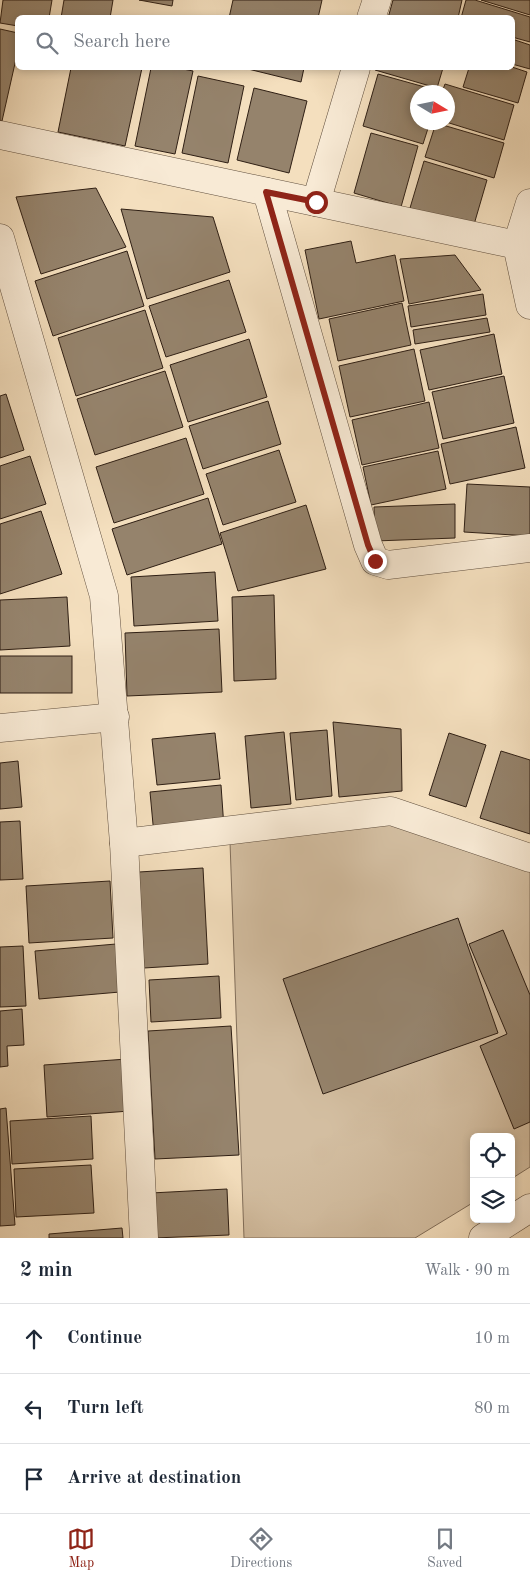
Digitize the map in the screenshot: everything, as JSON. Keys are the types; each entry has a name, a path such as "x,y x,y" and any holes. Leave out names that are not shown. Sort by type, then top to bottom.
{"street":[{"path":"373,15 377,0"},
{"path":"316,202 355,70"},
{"path":"0,135 517,245"},
{"path":"266,192 368,545 375,561 388,565 530,548"},
{"path":"530,203 517,245 530,305"},
{"path":"0,238 104,596 124,843 144,1238"},
{"path":"0,728 115,717"},
{"path":"124,843 391,811 530,858"},
{"path":"483,1238 530,1208"}],"shaded area":[{"path":"384,818 530,871 530,1167 515,1176 515,1133 470,1133 470,1204 415,1238 244,1238 230,842"}],"building":[{"path":"3,0 52,0 50,15 15,15 15,26 0,23"},
{"path":"64,0 113,0 110,15 62,15"},
{"path":"139,0 173,0 172,6"},
{"path":"233,0 322,0 319,15 230,15"},
{"path":"393,0 462,0 459,15 389,15"},
{"path":"466,0 475,0 530,17 530,42 515,38 515,15 462,15"},
{"path":"481,0 530,0 530,15"},
{"path":"0,29 15,32 15,63 2,121 0,121"},
{"path":"515,40 530,45 530,69 515,65"},
{"path":"515,68 527,72 518,103 463,87 468,70 515,70"},
{"path":"71,70 142,70 125,146 58,132"},
{"path":"151,70 193,71 175,154 135,146"},
{"path":"252,70 304,70 301,82"},
{"path":"375,70 442,70 438,85 427,85"},
{"path":"378,74 417,85 410,85 410,130 427,130 423,144 363,126"},
{"path":"198,76 244,86 228,163 182,153"},
{"path":"455,87 514,105 504,140 455,125"},
{"path":"254,88 307,101 289,173 237,160"},
{"path":"455,129 504,143 494,178 425,157 434,130"},
{"path":"371,133 418,146 401,207 354,193"},
{"path":"424,161 487,180 473,228 410,208"},
{"path":"96,188 126,247 41,274 16,197"},
{"path":"121,209 213,217 230,272 147,299"},
{"path":"351,241 356,263 395,255 404,301 319,319 305,250"},
{"path":"127,251 144,306 53,336 35,281"},
{"path":"455,255 481,290 409,304 400,259"},
{"path":"229,280 246,332 166,357 149,306"},
{"path":"483,294 486,315 411,327 408,306"},
{"path":"402,303 411,345 338,361 329,319"},
{"path":"145,310 163,368 76,396 58,338"},
{"path":"487,318 490,332 415,344 413,330"},
{"path":"494,334 502,374 429,390 420,350"},
{"path":"249,339 267,397 188,422 170,365"},
{"path":"414,349 425,401 350,417 339,366"},
{"path":"165,371 183,427 95,455 77,399"},
{"path":"504,376 514,423 443,439 432,392"},
{"path":"6,394 24,450 0,458 0,396"},
{"path":"268,401 281,444 203,469 189,426"},
{"path":"429,402 439,448 362,465 352,420"},
{"path":"516,427 525,468 450,484 441,444"},
{"path":"186,438 204,494 114,523 96,467"},
{"path":"279,450 296,502 223,525 206,474"},
{"path":"438,451 446,489 371,505 363,467"},
{"path":"30,456 46,504 0,519 0,466"},
{"path":"467,484 530,487 530,536 464,532"},
{"path":"208,498 222,544 127,575 112,529"},
{"path":"455,504 455,538 375,541 374,507"},
{"path":"306,505 326,569 238,591 220,533"},
{"path":"41,511 62,574 0,594 0,524"},
{"path":"215,572 218,621 134,626 131,577"},
{"path":"274,595 276,679 234,681 232,597"},
{"path":"67,597 70,646 0,650 0,600"},
{"path":"219,629 222,692 127,696 125,633"},
{"path":"0,656 72,656 72,693 0,693"},
{"path":"333,722 401,729 402,791 339,797"},
{"path":"327,730 332,796 296,800 290,733"},
{"path":"284,732 291,804 251,808 245,736"},
{"path":"215,733 220,779 157,785 152,739"},
{"path":"449,733 486,745 466,807 429,795"},
{"path":"501,751 530,760 530,834 480,818"},
{"path":"18,761 22,807 0,809 0,763"},
{"path":"221,785 224,828 154,835 150,792"},
{"path":"20,821 23,879 0,880 0,822"},
{"path":"203,868 208,964 144,968 139,872"},
{"path":"110,881 113,938 29,943 26,886"},
{"path":"458,918 498,1033 323,1094 283,979"},
{"path":"503,930 530,995 530,1122 514,1129 480,1046 507,1034 469,944"},
{"path":"116,944 120,992 39,999 35,951"},
{"path":"23,946 26,1006 0,1007 0,947"},
{"path":"219,976 221,1018 151,1022 149,980"},
{"path":"22,1009 24,1045 7,1046 8,1066 0,1067 0,1011"},
{"path":"231,1026 239,1155 155,1159 148,1031"},
{"path":"127,1059 130,1111 47,1117 44,1065"},
{"path":"6,1108 15,1225 0,1226 0,1109"},
{"path":"91,1116 93,1159 12,1164 10,1121"},
{"path":"91,1165 94,1213 16,1217 14,1169"},
{"path":"227,1189 229,1235 154,1238 151,1193"},
{"path":"122,1228 123,1238 49,1238 49,1234"}],"route":[{"path":"316,202 266,192 368,545 375,561"}]}
